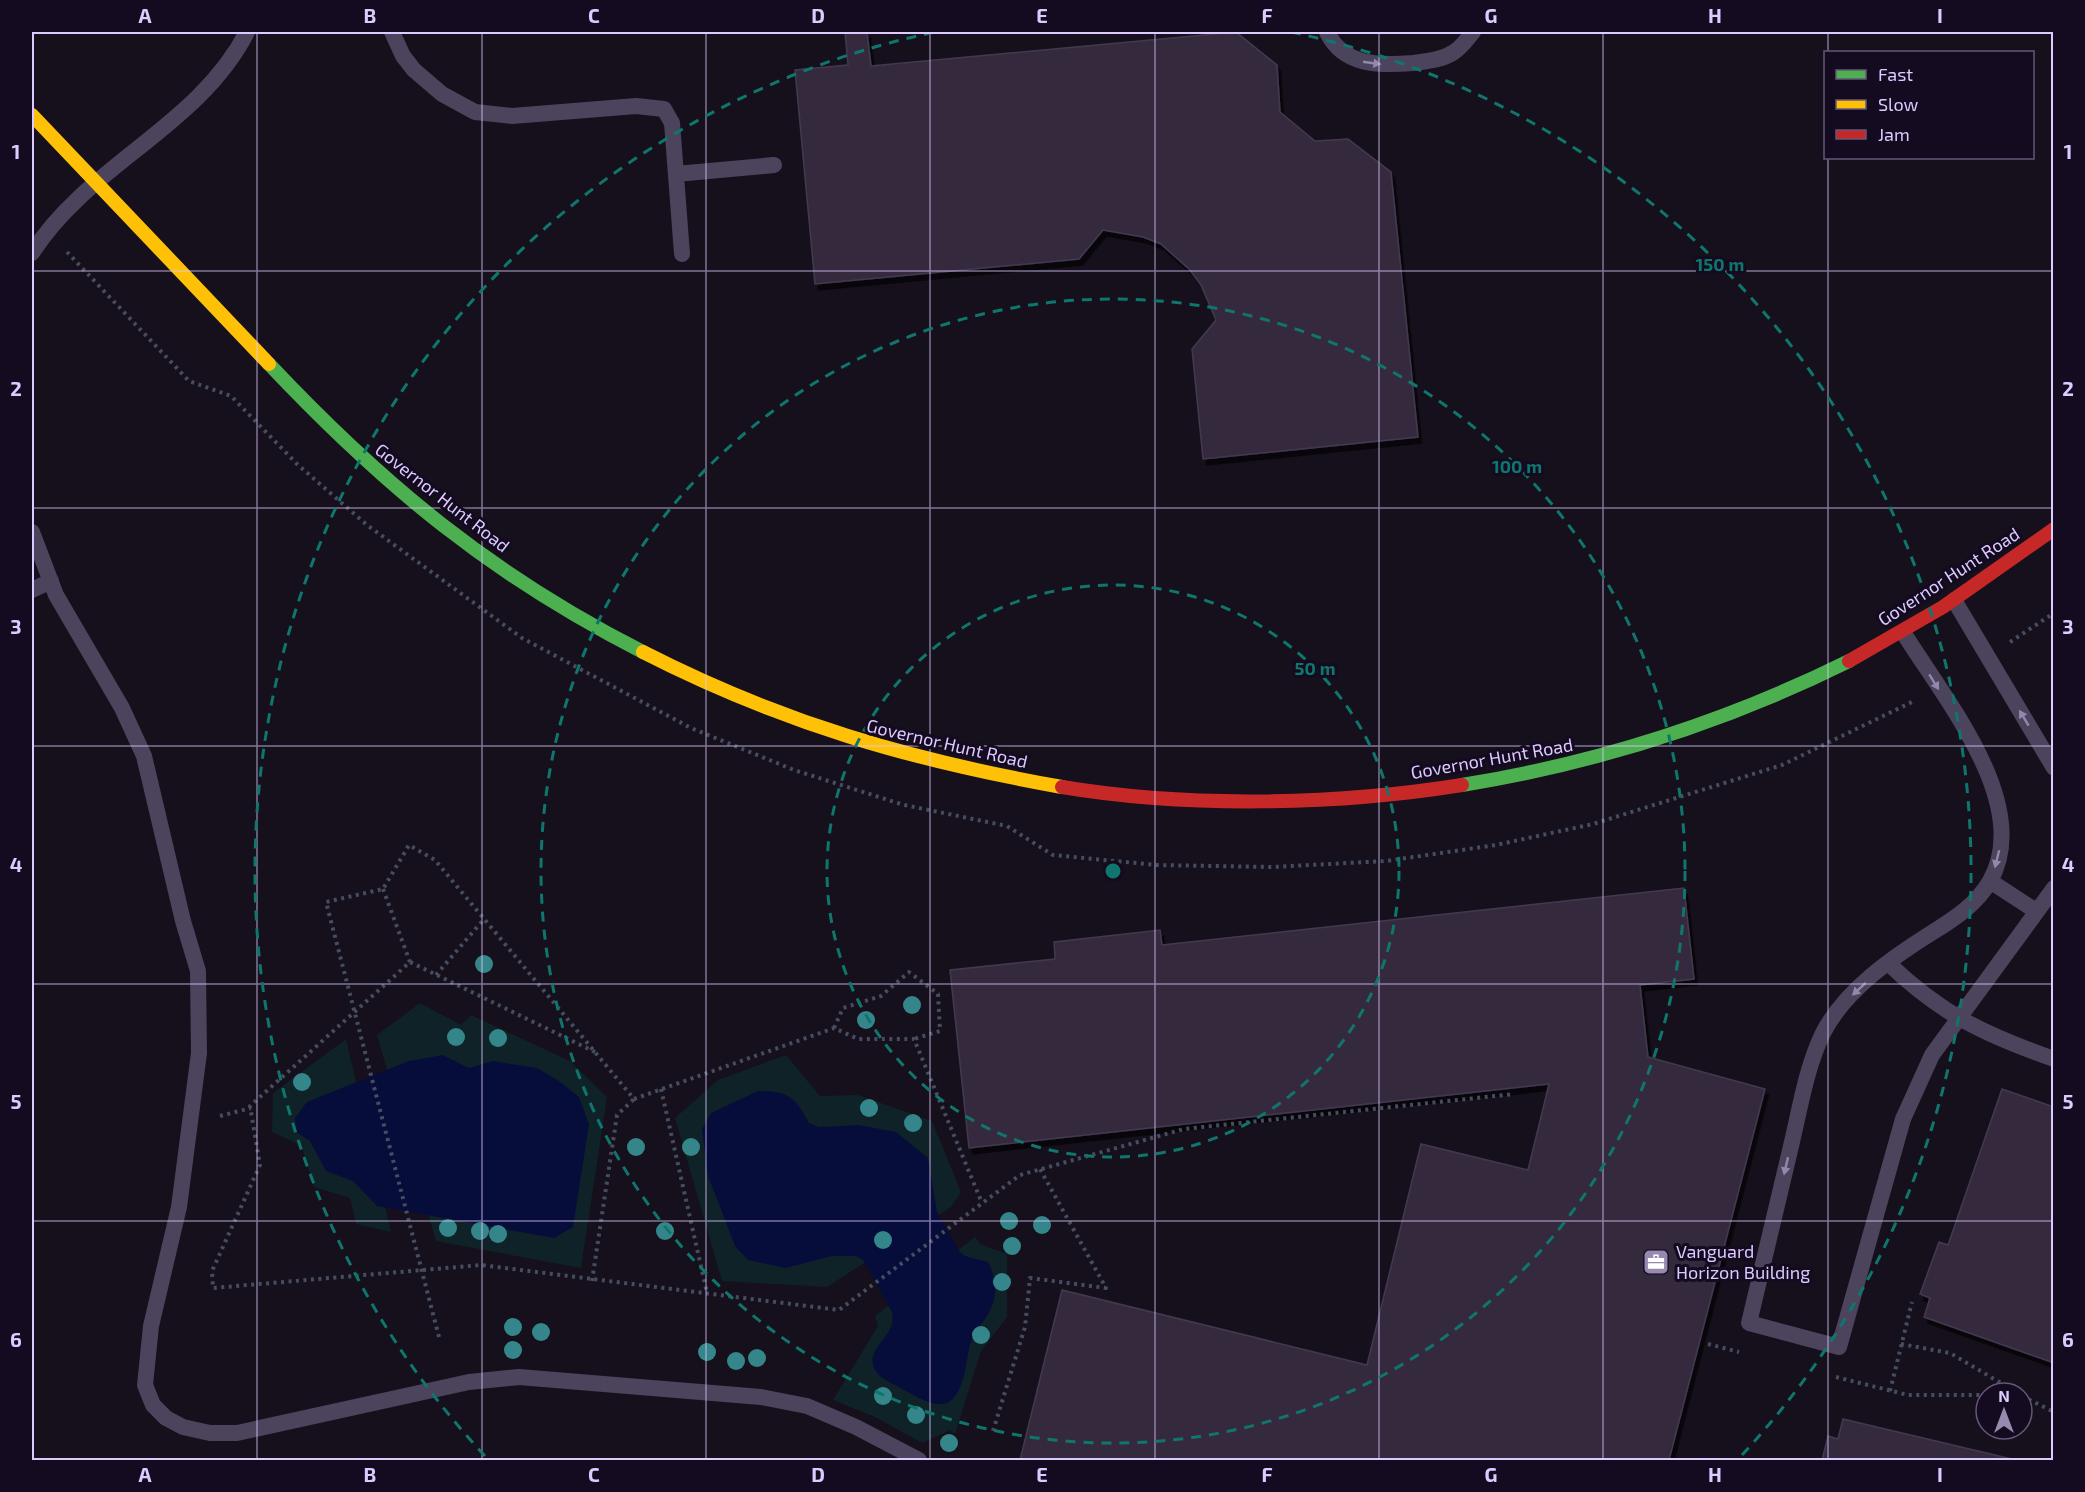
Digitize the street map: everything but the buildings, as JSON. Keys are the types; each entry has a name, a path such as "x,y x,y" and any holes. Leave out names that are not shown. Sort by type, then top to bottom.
{"street":[{"name":"Governor Hunt Road","path":"32,115 323,421 370,466 462,543 556,605 642,653 757,707 866,745 979,774 1096,793 1215,802 1292,802 1412,793 1472,784 1589,759 1722,718 1824,673 1903,632 1954,600 2054,529"}],"lane":[{"path":"32,253 47,231 95,182 196,99 225,67 247,32"},
{"path":"392,32 403,56 414,70 442,94 475,112 512,116 636,106 663,109 668,113 672,123 682,254"},
{"path":"1327,32 1337,48 1348,55 1362,62 1390,65 1442,57 1453,52 1473,32"},
{"path":"676,174 774,165"},
{"path":"32,532 51,581 78,633 122,708 144,756 183,921 198,971 200,1053 179,1207 151,1326 146,1363 145,1385 153,1405 166,1418 183,1427 210,1432 237,1433 469,1382 519,1377 761,1397 807,1406 856,1427 919,1461"},
{"path":"32,590 51,581"},
{"path":"1954,600 2054,768"},
{"path":"1903,632 1975,746 1995,787 2002,821 1998,857 1990,881 1974,902 1954,919 1888,963 1845,1002 1824,1032 1808,1073 1749,1323 1839,1347 1903,1119 1932,1055 2054,888"},
{"path":"1990,881 2037,911"},
{"path":"1888,963 1919,993 1958,1019 2008,1043 2054,1059"}],"path":[{"path":"47,231 189,381 231,396 297,464 368,525 522,638 691,728 794,770 904,805 1007,826 1053,855 1156,865 1272,867 1386,861 1496,845 1593,824 1782,765 1938,689"},
{"path":"1988,657 2054,613"},
{"path":"439,1337 326,902 383,889 409,845 435,860 634,1099"},
{"path":"383,889 410,962 595,1052"},
{"path":"436,975 483,919"},
{"path":"410,962 250,1106 260,1165 212,1271 213,1288 482,1265 592,1281 839,1310 1020,1175 1184,1129 1514,1094"},
{"path":"592,1281 617,1114 634,1099 834,1028 858,1039 914,1039 940,1031 938,994 909,972 881,996 843,1008 834,1028"},
{"path":"914,1039 982,1203"},
{"path":"662,1089 707,1294"},
{"path":"993,1431 1025,1327 1030,1278 1106,1288 1040,1169"},
{"path":"1890,1391 1912,1302"},
{"path":"1901,1344 1950,1353 1997,1381"},
{"path":"2034,1402 2054,1412"}],"shaded area":[{"path":"420,1003 461,1025 471,1015 570,1061 607,1097 581,1268 436,1241 377,1035"},
{"path":"346,1039 391,1232 356,1224 350,1198 314,1187 301,1145 272,1132 273,1093"},
{"path":"443,1055 469,1068 493,1061 537,1068 559,1081 579,1097 589,1124 573,1227 554,1238 377,1206 353,1181 326,1171 310,1141 296,1132 295,1118 307,1102 409,1061"},
{"path":"786,1055 820,1096 858,1095 932,1121 961,1192 951,1207 827,1287 722,1281 675,1118 718,1080"},
{"path":"758,1091 777,1092 790,1097 809,1123 819,1127 859,1125 896,1132 928,1158 937,1212 959,1251 965,1256 988,1262 995,1283 992,1306 970,1345 961,1386 953,1399 947,1403 930,1403 919,1398 886,1380 875,1370 873,1358 890,1328 892,1312 863,1260 856,1256 832,1256 786,1268 748,1260 735,1246 708,1176 702,1129 711,1113"},
{"path":"975,1237 980,1244 1007,1254 1007,1317 981,1351 955,1434 950,1430 922,1443 875,1417 833,1400 878,1326 875,1316"}],"traffic: fast":[{"path":"269,364 355,450 443,525 537,592 588,623 643,652"},
{"path":"1462,785 1563,765 1660,738 1756,703 1849,661"}],"traffic: slow":[{"path":"32,115 269,364"},
{"path":"643,652 746,699 848,736 952,764 1062,787"}],"traffic: jam":[{"path":"1849,661 1943,607 2054,529"},
{"path":"1062,787 1160,798 1262,801 1364,797 1462,785"}],"place":[{"name":"Vanguard Horizon Building","path":"1656,1262"}]}
